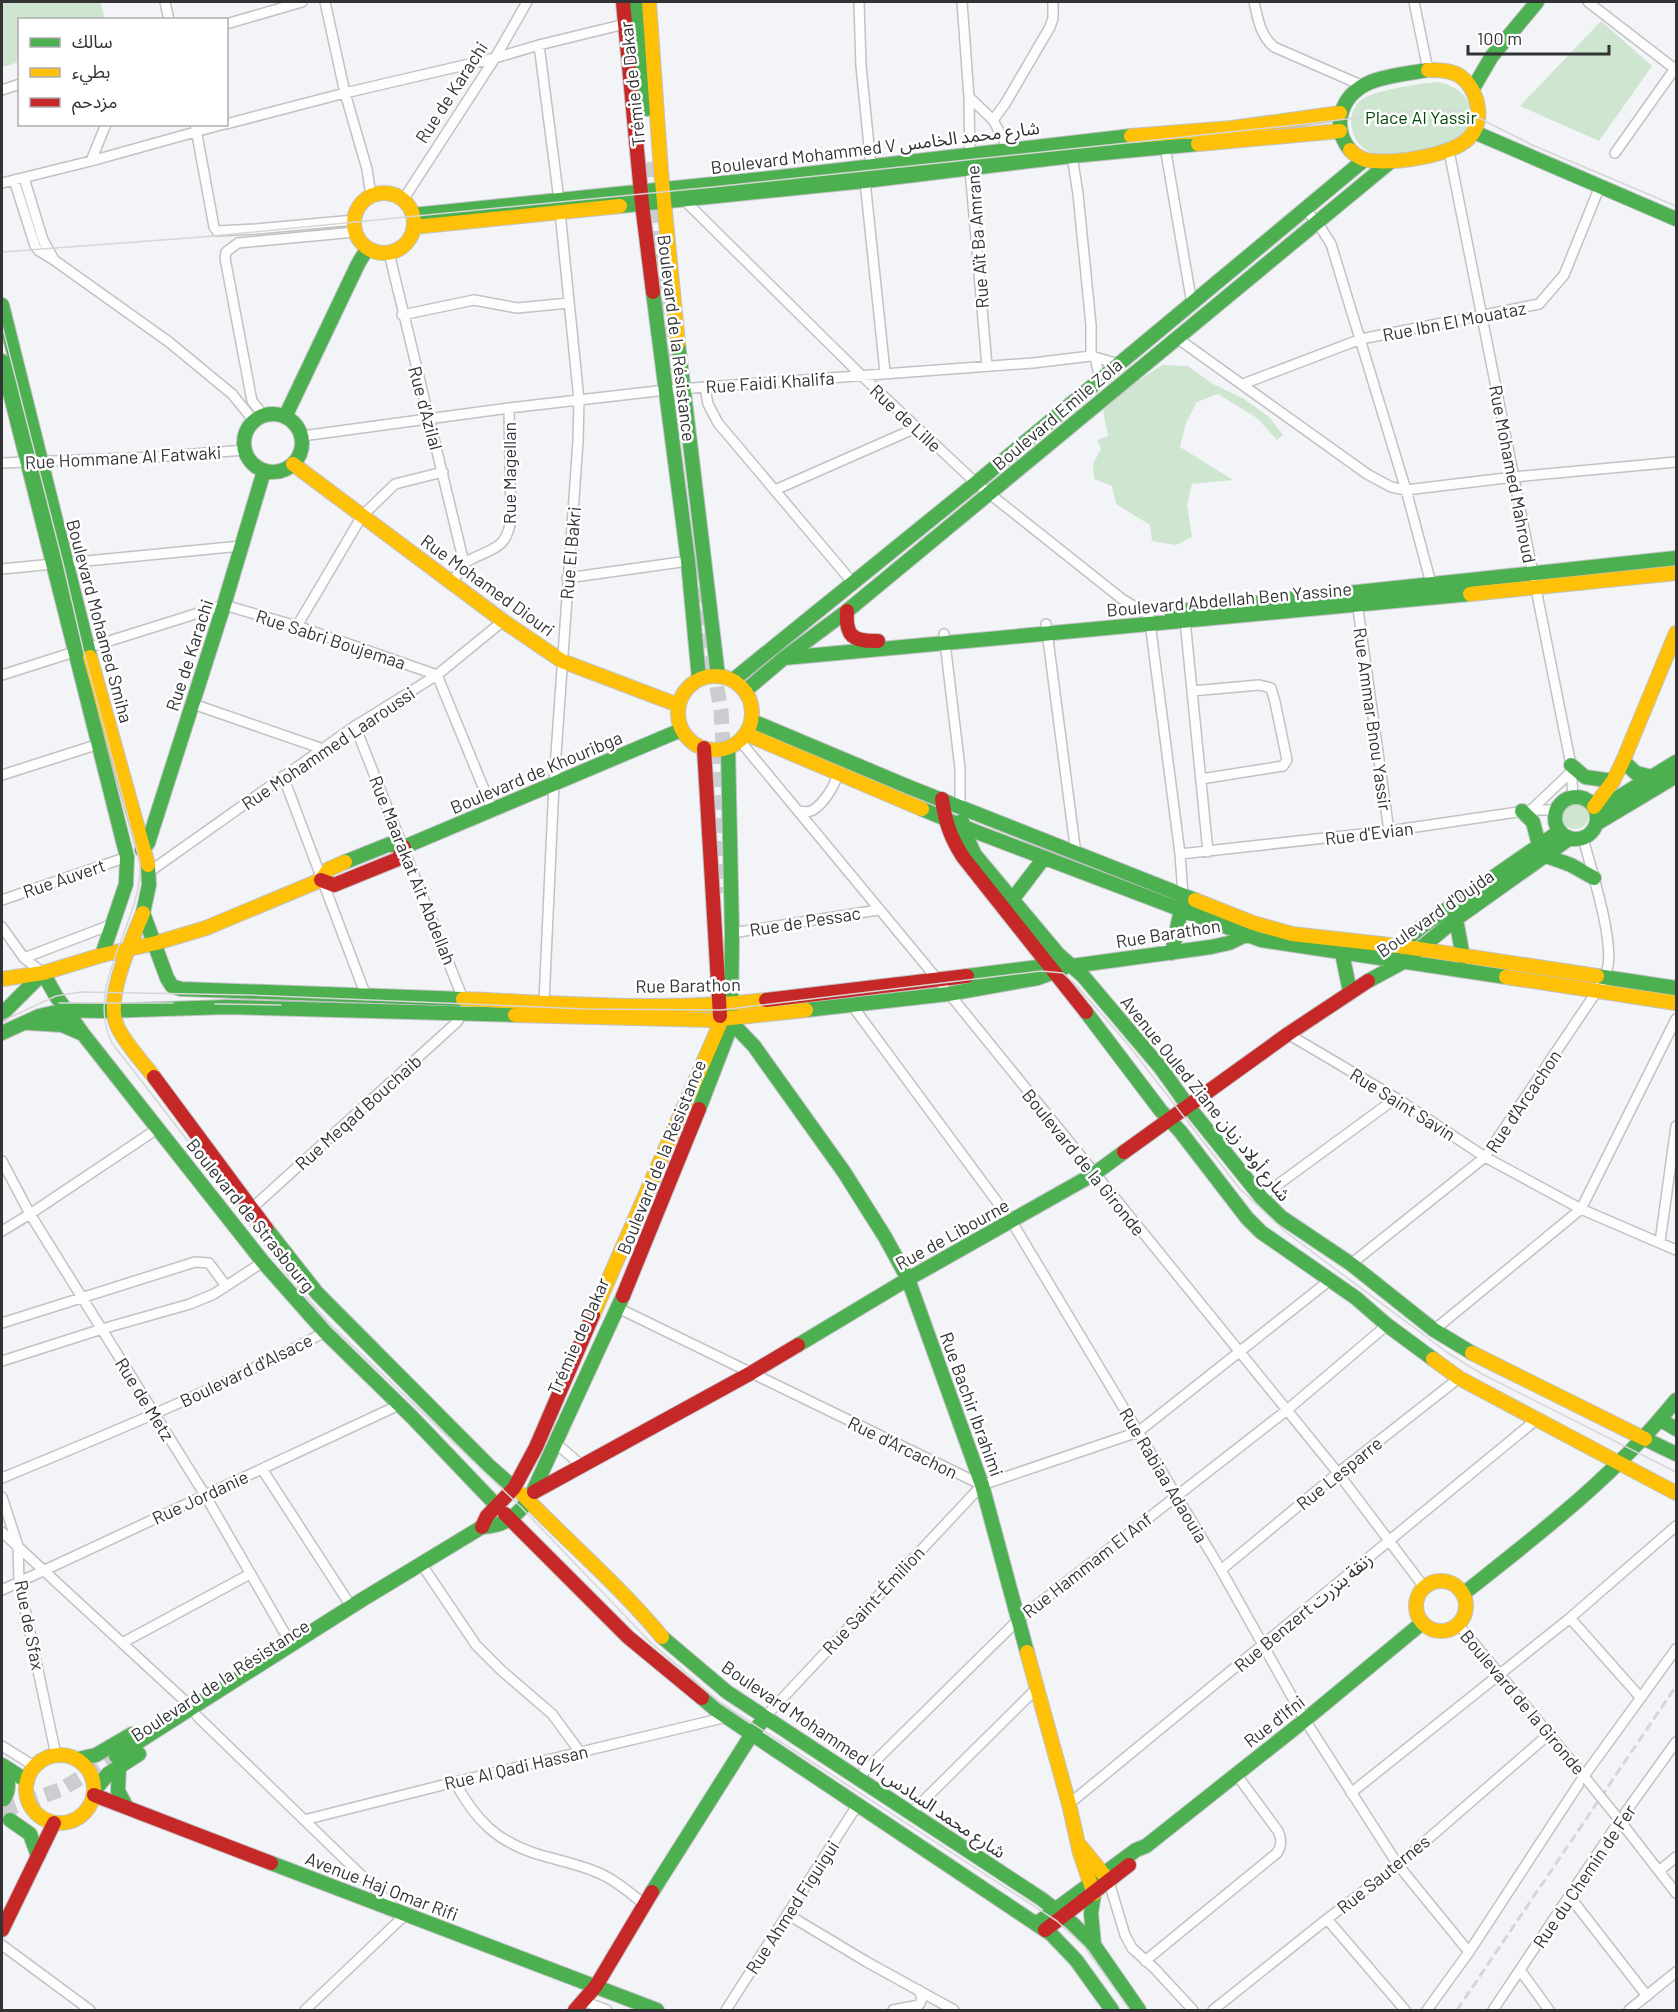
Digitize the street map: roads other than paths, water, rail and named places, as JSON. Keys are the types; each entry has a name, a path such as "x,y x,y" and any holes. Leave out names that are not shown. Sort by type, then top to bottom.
{"main road":[{"name":"Boulevard de la Résistance","path":"623,2 641,197 688,561 699,679"},
{"name":"Trémie de Dakar","path":"636,2 655,162 642,2"},
{"name":"Boulevard de la Résistance","path":"649,2 682,388 718,676"},
{"path":"1472,90 1491,56 1537,2"},
{"path":"1459,76 1491,56"},
{"path":"1428,70 1444,71 1459,76 1472,90 1479,109 1479,118 1474,132 1464,143 1449,151 1390,162 1364,160 1351,151 1340,131 1340,113 1348,96 1372,81 1428,70"},
{"name":"Boulevard Mohammed V شارع محمد الخامس","path":"413,221 664,195 871,166 1162,132 1232,128 1340,113"},
{"name":"Boulevard Mohammed V شارع محمد الخامس","path":"664,195 683,199 865,181 1072,156 1340,131"},
{"path":"1474,132 1677,219"},
{"name":"Boulevard Emile Zola","path":"732,680 976,483 1364,160"},
{"name":"Boulevard Emile Zola","path":"745,691 784,658 847,611 1390,162"},
{"path":"387,193 404,200 413,221 411,237 405,245 389,253 367,249 359,240 354,226 359,205 371,196 387,193"},
{"path":"285,417 367,249"},
{"name":"Boulevard Mohamed Smiha","path":"2,305 34,461 60,563 99,744 127,857 126,884 102,955"},
{"name":"Boulevard Mohamed Smiha","path":"2,361 34,461"},
{"path":"274,414 285,417 297,426 302,436 301,453 293,464 278,472 264,471 251,462 245,450 246,434 259,419 274,414"},
{"name":"Rue Mohamed Diouri","path":"293,464 503,621 562,661 678,705"},
{"name":"Rue de Karachi","path":"145,848 193,704 264,471"},
{"name":"Boulevard Abdellah Ben Yassine","path":"1433,592 1533,573 1677,558"},
{"path":"1659,560 1660,575"},
{"name":"Boulevard Abdellah Ben Yassine","path":"784,658 1047,628 1433,592 1537,589 1677,573"},
{"name":"Boulevard Abdellah Ben Yassine","path":"1150,619 1185,620 1357,599"},
{"name":"Boulevard Abdellah Ben Yassine","path":"847,611 848,632 860,640 944,638"},
{"path":"1596,814 1585,799 1573,798 1562,803 1555,819 1571,836 1594,830 1596,814 1623,761 1677,633"},
{"name":"Boulevard Mohamed Smiha","path":"80,650 145,848 149,885 143,913"},
{"path":"718,676 732,680 745,691 751,704 746,732 728,748 718,751 692,743 681,730 677,718 678,705 687,688 699,679 718,676"},
{"name":"Boulevard de Khouribga","path":"2,979 43,973 206,928 321,880 333,885 398,859 404,847 681,730"},
{"path":"746,732 837,773 1044,858 1261,940 1677,1003"},
{"path":"746,732 942,799 1253,924 1292,934 1399,946 1677,988"},
{"name":"Boulevard de la Résistance","path":"78,1759 96,1755 287,1637 422,1565 483,1527 499,1527 512,1520 532,1496 618,1308 722,1053 728,1020 704,748"},
{"name":"Boulevard de la Résistance","path":"726,1004 732,933 728,748"},
{"path":"1623,761 1636,773 1665,776"},
{"path":"1596,814 1665,776 1677,762"},
{"path":"1571,768 1585,777 1613,781"},
{"path":"942,799 944,817 950,836 963,857 1253,1225 1356,1298 1387,1325 1459,1378 1677,1493"},
{"name":"Avenue Ouled Ziane شارع أولاد زيان","path":"960,806 968,843 975,855 1058,954 1083,976 1160,1067 1188,1106 1261,1197 1292,1226 1351,1264 1434,1330 1482,1360 1677,1454"},
{"path":"1526,811 1533,822 1543,851 1594,878"},
{"path":"136,822 145,824 155,822"},
{"name":"Boulevard d'Oujda","path":"1370,979 1399,946 1421,927 1571,836"},
{"path":"127,857 145,848"},
{"name":"Boulevard d'Oujda","path":"1370,979 1405,961 1417,949 1543,851"},
{"path":"1012,900 1044,858"},
{"path":"1172,953 1182,910 1183,895"},
{"path":"143,913 156,943"},
{"name":"Boulevard de Strasbourg","path":"143,913 116,985 114,1010 117,1027 251,1209 317,1293 488,1466 514,1488"},
{"path":"1456,919 1463,957"},
{"name":"Rue Barathon","path":"156,943 169,983 181,989 682,1006 726,1004 1052,969 1220,945 1246,935"},
{"path":"1342,953 1350,992"},
{"path":"2,1033 39,1016 66,1010 227,1007 728,1020 948,994 1038,978 1052,969"},
{"path":"2,1014 43,973"},
{"name":"Boulevard de Strasbourg","path":"43,973 83,1034 263,1262 325,1332 496,1506"},
{"name":"Rue de Libourne","path":"532,1496 751,1373 908,1279 1012,1222 1094,1173 1288,1034 1370,979"},
{"name":"Boulevard de la Résistance","path":"483,1527 487,1516 514,1488 536,1447 728,1020"},
{"name":"Rue Bachir Ibrahimi","path":"728,1020 754,1046 844,1172 885,1237 908,1279 982,1485 1092,1889"},
{"path":"24,1023 62,1025 83,1034"},
{"name":"Trémie de Dakar","path":"536,1447 549,1430 709,1067 613,1302 558,1424 553,1448"},
{"path":"1463,1594 1621,1464 1677,1400"},
{"path":"1661,1420 1677,1429"},
{"name":"Boulevard Mohammed VI شارع محمد السادس","path":"514,1488 532,1496 561,1535 643,1614 666,1642 727,1692 859,1777 1060,1913 1094,1945 1139,2010"},
{"path":"496,1506 628,1638 728,1718 1040,1927 1067,1949 1112,2010"},
{"path":"1442,1581 1455,1585 1463,1594 1466,1610 1453,1628 1433,1630 1418,1618 1416,1598 1429,1584 1442,1581"},
{"name":"Boulevard de la Résistance","path":"95,1792 117,1761 197,1716 360,1611 354,1601"},
{"path":"126,1806 118,1791 117,1761 354,1601"},
{"name":"Rue d'Ifni","path":"1040,1927 1092,1889 1136,1850 1146,1846 1305,1720 1422,1623"},
{"path":"579,2006 596,1986 645,1904 765,1717"},
{"path":"3,1799 26,1783 34,1766 44,1758 69,1755 78,1759 92,1774 95,1792 90,1806 82,1816 71,1821 54,1823 39,1816 25,1816 6,1821"},
{"path":"2,1765 26,1783 28,1802 39,1816"},
{"path":"2,1765 9,1784 8,1794 3,1799"},
{"name":"Avenue Haj Omar Rifi","path":"95,1792 402,1914 657,2010"},
{"path":"6,1821 30,1834 38,1856"},
{"path":"2,1929 54,1823"},
{"name":"Rue Bachir Ibrahimi","path":"1078,1843 1086,1850 1106,1878"},
{"path":"1092,1889 1091,1913 1094,1945"}],"street":[{"path":"165,2 169,18"},
{"path":"228,23 302,2"},
{"path":"325,2 345,93 367,169 371,196"},
{"name":"Rue de Karachi","path":"404,200 495,58 527,2"},
{"path":"859,2 861,66 871,166"},
{"name":"Rue Aït Ba Amrane","path":"962,2 969,97 970,169 987,366"},
{"path":"993,120 1005,104 1050,27 1053,18 1053,2"},
{"path":"1254,2 1263,33 1274,47 1361,86"},
{"path":"1414,2 1428,70"},
{"path":"1588,2 1676,68 1615,153"},
{"path":"228,123 625,24"},
{"name":"Rue El Bakri","path":"539,45 559,206 579,400 576,480 567,578 554,783 544,1002"},
{"path":"2,90 18,85"},
{"path":"969,97 993,120 1009,150"},
{"path":"91,161 105,126"},
{"path":"2,183 91,161 196,128 214,227 217,231 354,226"},
{"path":"1165,147 1192,304"},
{"name":"Rue Mohamed Mahroud","path":"1449,151 1537,589 1571,768 1573,798"},
{"path":"1072,156 1078,194 1093,357 1100,380"},
{"path":"19,179 43,240 54,260 169,342 259,419"},
{"path":"865,181 885,372"},
{"name":"Rue Ibn El Mouataz","path":"1243,384 1361,339 1539,304 1564,275 1600,186"},
{"name":"Rue de Lille","path":"683,199 861,375 988,494 1150,619"},
{"path":"1305,210 1317,222 1331,244 1406,490 1433,592"},
{"path":"259,419 252,401 225,258 226,252 238,243 354,226"},
{"name":"Rue d'Azilal","path":"389,253 402,315 464,563"},
{"path":"402,315 474,300 517,308 569,303"},
{"path":"1177,338 1367,474 1391,487 1406,490 1514,477 1677,462"},
{"name":"Rue Faidi Khalifa","path":"302,436 509,408 682,388 1093,357 1119,364"},
{"path":"705,388 708,404 718,423 853,583"},
{"name":"Rue Magellan","path":"464,563 492,551 506,539 508,534 511,517 509,408"},
{"path":"775,490 916,428"},
{"name":"Rue Hommane Al Fatwaki","path":"2,463 155,457 245,450"},
{"path":"297,626 362,516 395,484 443,472"},
{"path":"2,569 241,546"},
{"path":"567,578 688,561"},
{"path":"453,582 464,563"},
{"name":"Rue Ammar Bnou Yassir","path":"1357,599 1389,831"},
{"path":"2,675 224,605"},
{"name":"Rue Sabri Boujemaa","path":"224,605 297,626 437,675"},
{"path":"1150,619 1180,854 1183,895"},
{"path":"1185,620 1208,852"},
{"name":"Rue Mohammed Laaroussi","path":"149,872 355,726 437,675 503,621"},
{"path":"1047,628 1076,854"},
{"path":"944,638 960,768 960,806"},
{"path":"437,675 493,810"},
{"path":"1192,691 1259,685 1271,688 1287,760 1283,766 1270,770 1201,779"},
{"path":"193,704 323,748"},
{"name":"Rue Maarakat Ait Abdellah","path":"355,726 464,999 463,1014"},
{"name":"Boulevard de la Gironde","path":"746,732 798,811 1338,1473 1424,1587"},
{"path":"2,775 99,744"},
{"path":"1526,811 1571,768"},
{"path":"798,811 809,812 817,807 835,786 837,773"},
{"path":"283,776 366,996"},
{"name":"Rue d'Evian","path":"1180,854 1389,831 1526,811 1557,810"},
{"path":"1571,836 1594,878 1608,942 1608,965 1605,978"},
{"name":"Rue Auvert","path":"2,900 127,857"},
{"name":"Rue de Pessac","path":"732,933 878,910"},
{"path":"24,958 113,924"},
{"name":"Boulevard de Strasbourg","path":"2,927 24,958 43,973"},
{"name":"Rue d'Arcachon","path":"1351,1264 1485,1158 1605,978"},
{"name":"Rue Rabiaa Adaouia","path":"850,1004 1012,1222 1221,1570 1305,1720 1398,1865 1469,1952"},
{"name":"Rue Meqad Bouchaib","path":"251,1209 457,1022 463,1014"},
{"path":"1434,1330 1581,1209 1677,1019"},
{"name":"Rue Saint Savin","path":"1288,1034 1396,1098 1485,1158 1581,1209 1677,1250"},
{"path":"1261,1197 1396,1098"},
{"path":"1660,1242 1677,1126"},
{"path":"2,1231 157,1129"},
{"name":"Rue de Metz","path":"2,1161 30,1214 205,1495 287,1637"},
{"path":"2,1323 201,1261 211,1266 226,1286"},
{"path":"2,1361 190,1304 226,1286 263,1262"},
{"path":"982,1485 1138,1432 1330,1280"},
{"name":"Rue d'Arcachon","path":"618,1308 982,1485"},
{"name":"Rue Hammam El Anf","path":"859,1777 1019,1619 1287,1410 1387,1325"},
{"name":"Boulevard d'Alsace","path":"2,1478 154,1415 249,1371 325,1332"},
{"name":"Rue Lesparre","path":"1221,1570 1338,1473 1459,1378"},
{"name":"Rue Jordanie","path":"2,1590 399,1405"},
{"name":"Rue Benzert زنقة بنزرت","path":"1069,1804 1537,1419"},
{"path":"553,1448 582,1466"},
{"path":"262,1468 354,1601"},
{"name":"Rue Saint-Émilion","path":"765,1717 982,1485"},
{"name":"Rue de Sfax","path":"2,1497 18,1546 19,1581 56,1755"},
{"path":"1351,1793 1570,1618 1677,1527"},
{"path":"2,1532 185,1701"},
{"path":"422,1565 476,1646 552,1714 580,1752"},
{"path":"122,1643 250,1574"},
{"path":"1570,1618 1641,1698"},
{"name":"Boulevard de la Gironde","path":"1458,1624 1619,1819"},
{"path":"1427,2010 1677,1649"},
{"path":"911,1813 1036,1689"},
{"path":"197,1716 402,1914 305,2010"},
{"name":"Rue Al Qadi Hassan","path":"304,1820 728,1718"},
{"name":"Rue Sauternes","path":"1213,2010 1398,1865 1549,1734"},
{"name":"Rue du Chemin de Fer","path":"1493,2010 1570,1897 1619,1819 1677,1742"},
{"path":"2,1746 34,1766"},
{"path":"1145,1961 1277,1853 1281,1842 1278,1831 1236,1774"},
{"path":"455,1782 476,1817 506,1841 525,1850 594,1871 618,1884 645,1904"},
{"name":"Rue Ahmed Figuigui","path":"726,2010 858,1804"},
{"path":"1619,1819 1677,1893"},
{"path":"1659,1871 1677,1857"},
{"path":"1106,1878 1132,1948 1193,2010"},
{"path":"1570,1897 1647,1996"},
{"path":"787,1914 954,2010"},
{"path":"1327,1919 1405,2010"},
{"path":"2,1945 90,2010"},
{"path":"1520,1970 1549,2010"},
{"path":"1629,2010 1677,1972"},
{"path":"919,2004 922,1999 920,1990"},
{"path":"892,2010 919,2004 928,2010"},
{"path":"579,2006 607,2010"}],"tunnel":[{"path":"652,162 657,244 671,374"},
{"path":"695,565 710,675"},
{"path":"713,664 721,711 724,762"},
{"path":"716,749 720,893"},
{"path":"2,1811 62,1789 116,1756"}],"tram line":[{"path":"2,252 202,237 713,187 1428,109 1459,111 1479,118 1530,144 1676,206"},
{"path":"2,325 83,649 140,862 133,908 116,953 105,998 105,1021 112,1043 208,1167 285,1272 329,1323 522,1508 649,1641 721,1703 1057,1921 1084,1946 1130,2010"},
{"path":"2,1021 56,996 81,992 249,995 586,1009 721,1010 1041,971 1063,973 1126,1042 1240,1189 1287,1233 1448,1353 1482,1374 1676,1472"},
{"path":"59,1003 173,1003"},
{"path":"215,1004 281,1005"}],"railway":[{"path":"1457,2010 1676,1686"}],"park label":[{"name":"Place Al Yassir","path":"1421,117"}]}
